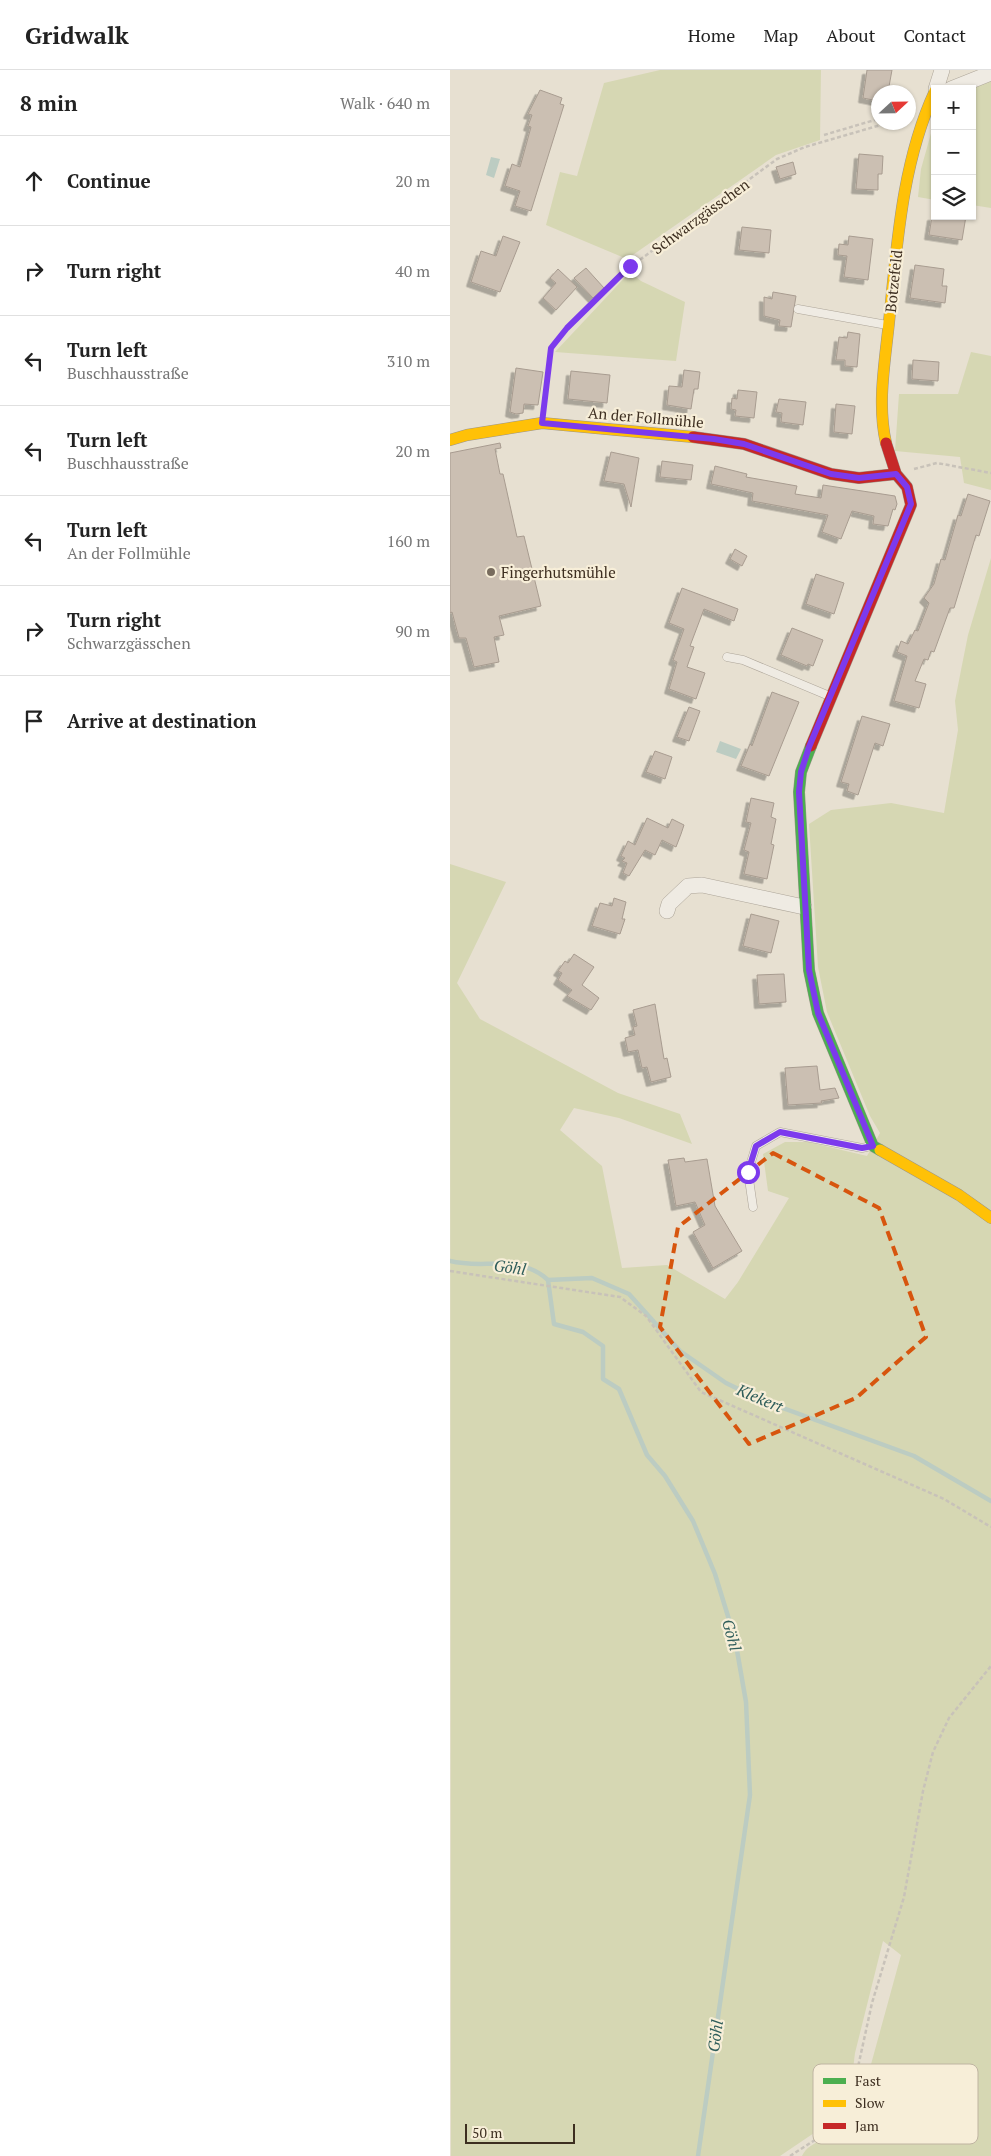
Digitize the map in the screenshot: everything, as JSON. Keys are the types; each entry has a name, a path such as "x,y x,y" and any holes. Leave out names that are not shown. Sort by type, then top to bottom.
{"street":[{"name":"Botzefeld","path":"937,85 942,70"},
{"path":"961,85 991,73"},
{"name":"Botzefeld","path":"873,1146 818,1013 809,970 799,792 801,772 830,696 911,504 907,487 896,474 883,429 882,394 897,242 908,175 921,121 931,101"},
{"name":"An der Follmühle","path":"450,440 467,435 542,423 714,439 744,444 831,474 859,478 896,474"},
{"path":"667,911 669,904 688,886 702,885 804,907"},
{"path":"873,1146 959,1195 991,1218"}],"lane":[{"path":"798,309 888,325"},
{"path":"727,657 743,660 830,696"},
{"path":"753,1208 748,1172 756,1146 780,1132 862,1148 873,1146"}],"path":[{"path":"824,135 871,121"},
{"name":"Schwarzgässchen","path":"542,423 551,348 567,328 630,266 777,159 805,147 871,128"},
{"path":"896,474 937,464 991,472"},
{"path":"450,1270 620,1298 646,1316 701,1392 944,1499 991,1527"},
{"path":"859,2064 872,2003 904,1897 923,1791 933,1752 949,1718 991,1666"},
{"path":"790,2156 813,2141"}],"highlighted area":[{"path":"773,1153 879,1208 926,1337 856,1398 749,1444 660,1327 678,1227"}],"green space":[{"path":"660,70 821,70 820,140 776,155 627,259 546,225 560,172 577,176 604,83"},
{"path":"991,80 991,208 976,206 975,85"},
{"path":"931,133 931,199 918,197 921,169"},
{"path":"630,272 641,281 685,302 676,361 555,352"},
{"path":"971,352 991,356 991,490 964,483 960,457 895,451 899,394 958,394"},
{"path":"991,558 991,2156 802,2156 814,2144 978,2144 978,2064 871,2064 901,1955 883,1941 854,2064 813,2064 813,2134 780,2156 451,2156 450,864 506,882 457,983 480,1019 618,1093 680,1114 692,1144 619,1118 574,1108 560,1130 602,1166 622,1268 667,1265 725,1299 738,1282 789,1198 768,1191 763,1154 785,1142 808,1142 867,1156 880,1133 870,1116 827,1012 818,967 809,824 831,810 891,803 944,813 958,730 955,701 968,635"}],"shaded area":[{"path":"491,157 500,159 494,178 486,175"},
{"path":"720,741 741,749 736,759 716,752"}],"building":[{"path":"867,70 892,70 889,85 871,85 871,100 863,98"},
{"path":"540,90 562,98 560,104 564,105 531,211 515,206 520,191 505,186 512,164 520,167 531,127 528,126 532,115 528,114"},
{"path":"859,154 883,156 882,174 878,174 878,190 856,189"},
{"path":"793,162 796,174 780,179 776,167"},
{"path":"931,220 965,220 962,240 929,235"},
{"path":"742,227 771,230 769,253 739,250"},
{"path":"503,236 520,242 500,292 471,282 481,251 496,256"},
{"path":"849,236 873,239 868,280 844,277 847,256 838,255 839,244 848,245"},
{"path":"915,265 944,269 942,286 947,286 945,303 910,298"},
{"path":"586,268 604,288 593,298 574,278"},
{"path":"558,269 577,287 556,310 543,298 556,283 550,278"},
{"path":"773,292 796,296 791,327 779,326 780,320 764,316 764,297 772,299"},
{"path":"848,332 860,334 857,367 845,366 845,360 836,360 839,337 847,338"},
{"path":"913,360 939,362 938,381 912,379"},
{"path":"516,368 543,372 538,405 524,404 523,413 516,414 510,412"},
{"path":"684,370 700,372 698,389 694,389 691,409 667,405 669,386 682,387"},
{"path":"571,371 610,375 607,403 568,399"},
{"path":"738,390 757,392 754,418 735,416 736,410 731,409 732,398 737,399"},
{"path":"779,399 806,402 803,425 781,422 782,413 776,412"},
{"path":"836,404 855,406 852,434 834,432"},
{"name":"Fingerhutsmühle","path":"500,443 501,448 495,449 500,474 503,474 517,537 524,536 541,606 499,616 504,635 494,637 499,662 474,667 466,638 459,638 452,612 450,613 450,453"},
{"path":"611,452 639,458 631,507 624,484 604,481"},
{"path":"662,461 693,465 691,480 660,477"},
{"path":"715,466 747,474 746,477 797,486 795,494 821,498 823,485 895,496 897,504 895,510 893,509 888,526 873,524 874,516 852,511 841,539 822,532 828,515 752,501 753,493 711,484"},
{"path":"968,494 990,501 979,536 976,535 954,608 950,608 934,652 931,651 928,660 924,659 915,681 926,684 919,708 894,701 907,656 897,652 901,641 908,644 915,630 918,631 929,603 924,598 934,584 941,559 945,560 958,515 961,516"},
{"path":"735,549 747,556 742,566 730,559"},
{"path":"816,574 844,583 834,614 806,604"},
{"path":"682,588 738,609 734,621 704,609 690,646 694,647 687,667 705,673 696,699 669,689 677,662 673,660 684,629 669,623"},
{"path":"792,628 823,640 813,666 808,664 807,666 781,655"},
{"path":"772,692 799,702 769,776 741,766 750,744 752,746"},
{"path":"689,707 700,711 689,741 677,737"},
{"path":"862,716 890,724 883,746 875,743 858,795 847,791 849,784 841,782"},
{"path":"655,751 672,757 665,779 646,772"},
{"path":"751,798 774,803 771,817 776,819 771,844 774,845 767,879 744,874 749,852 744,850 751,823 746,822"},
{"path":"647,818 668,828 672,819 684,825 676,847 662,840 655,855 645,850 629,876 623,873 627,863 622,861 625,858 621,856 628,841 635,845"},
{"path":"614,898 626,902 622,919 625,919 620,934 592,926 600,903 612,906"},
{"path":"751,914 779,921 771,953 743,946"},
{"path":"574,954 594,967 582,985 599,998 591,1010 567,996 572,990 558,980 562,973 558,971 565,961 568,963"},
{"path":"784,974 786,1002 759,1004 757,975"},
{"path":"655,1004 664,1059 667,1058 671,1077 651,1082 647,1067 642,1068 638,1050 628,1052 625,1038 635,1035 633,1027 637,1026 633,1010"},
{"path":"817,1066 820,1090 835,1088 839,1098 821,1101 822,1103 788,1105 785,1068"},
{"path":"684,1158 685,1162 707,1159 715,1206 742,1251 713,1268 693,1232 705,1225 695,1202 676,1206 668,1160"}],"waterway":[{"name":"Göhl","path":"450,1261 475,1264 513,1264 537,1272 548,1280 554,1324 583,1332 603,1346 603,1379 619,1389 647,1455 665,1476 693,1521 715,1574 735,1639 746,1702 750,1795 698,2156"},
{"name":"Klekert","path":"548,1280 592,1278 629,1294 680,1351 726,1383 761,1400 914,1456 991,1501"}],"traffic: fast":[{"path":"811,746 801,772 799,792 809,970 818,1013 873,1146 880,1150"}],"traffic: slow":[{"path":"886,443 883,428 882,398 898,233 915,146 931,101"},
{"path":"450,440 467,435 542,423 693,437"},
{"path":"880,1150 959,1195 991,1218"}],"traffic: jam":[{"path":"693,437 744,444 831,474 859,478 896,474"},
{"path":"811,746 911,505 907,487 896,474 886,443"}],"place":[{"name":"Fingerhutsmühle","path":"491,572"}],"route":[{"path":"630,266 567,328 551,348 542,423 714,439 744,444 831,474 859,478 896,474 907,487 911,504 809,747 801,772 799,792 804,907 809,970 813,993 818,1013 873,1146 862,1148 780,1132 756,1146 748,1172"}]}
